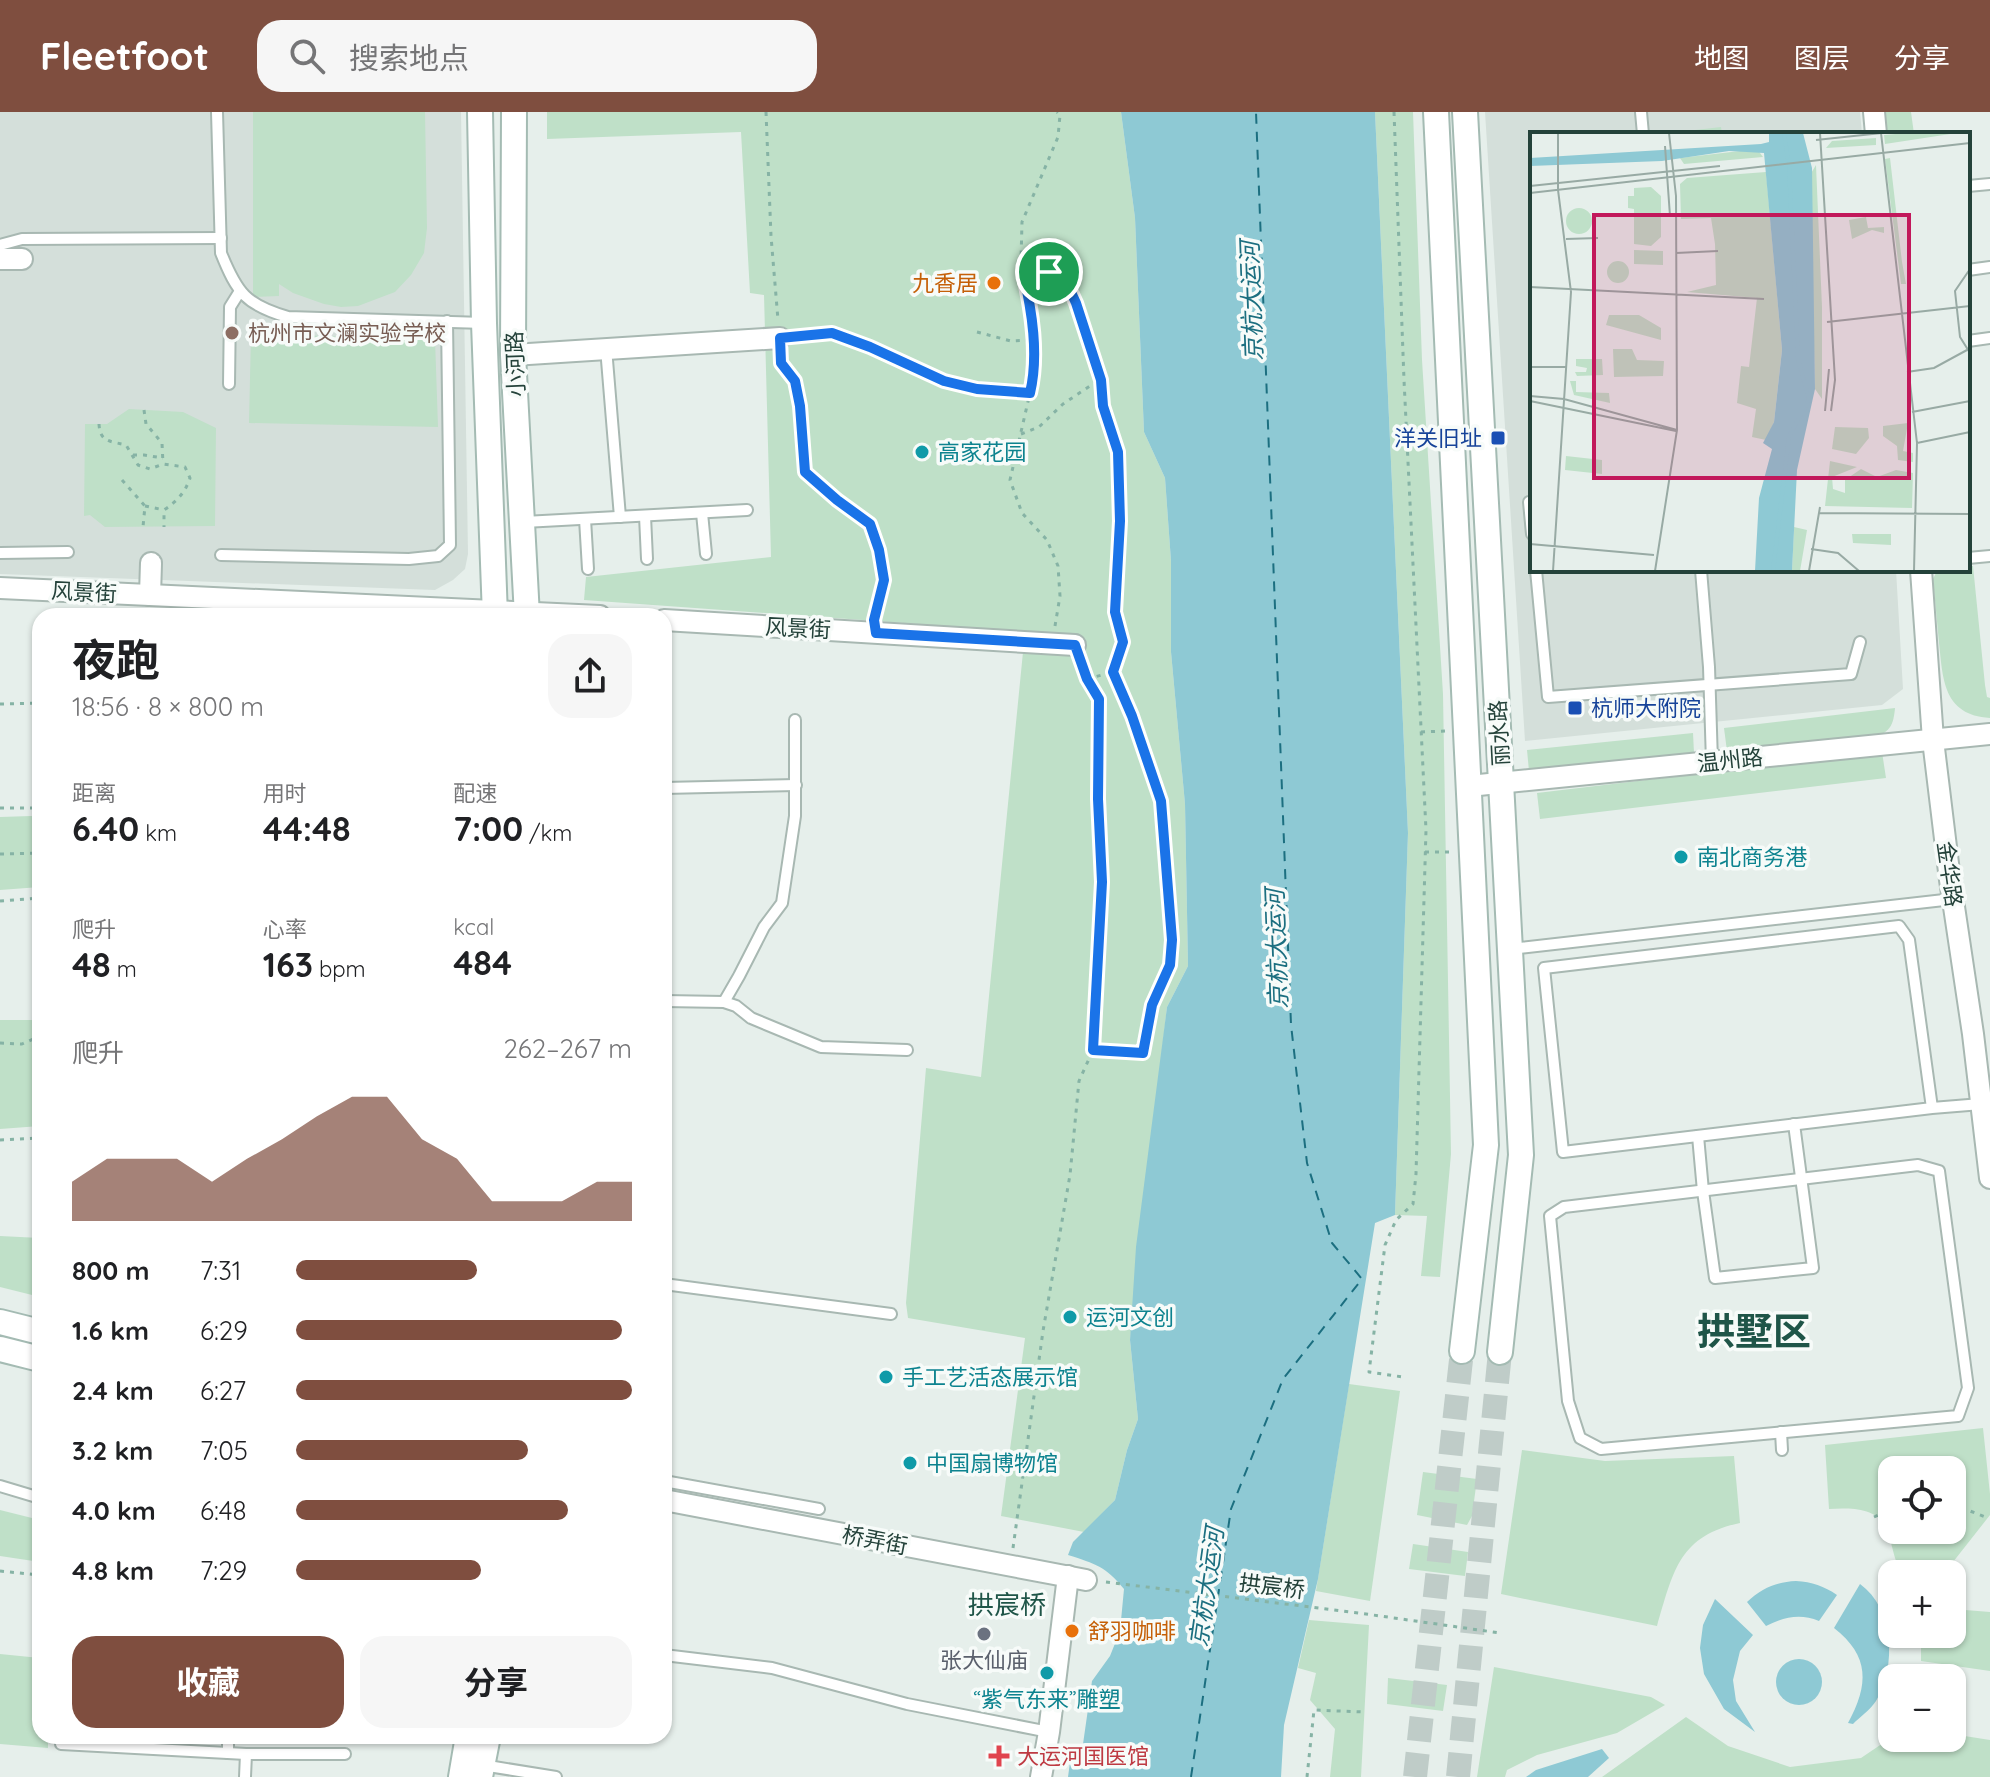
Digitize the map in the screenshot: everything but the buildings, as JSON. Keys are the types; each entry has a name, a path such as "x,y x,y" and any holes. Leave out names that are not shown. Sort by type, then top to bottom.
{"main road":[{"name":"小河路","path":"480,112 495,608"},
{"name":"小河路","path":"514,112 513,355 527,608"},
{"name":"丽水路","path":"1436,112 1486,1145 1462,1351"},
{"name":"丽水路","path":"1465,112 1521,1155 1500,1352"},
{"path":"0,1322 32,1330"},
{"path":"0,1349 32,1357"},
{"path":"461,1777 467,1744"},
{"path":"481,1771 486,1744"}],"street":[{"path":"1874,112 1876,132"},
{"path":"0,259 22,259"},
{"path":"513,355 780,338"},
{"path":"150,595 151,563"},
{"name":"金华路","path":"1921,572 1933,740 1953,899 1985,1103 1990,1178"},
{"name":"风景街","path":"0,588 399,608"},
{"name":"风景街","path":"672,620 1075,645"},
{"name":"温州路","path":"1469,786 1990,734"},
{"name":"桥弄街","path":"672,1502 1077,1578"},
{"path":"1041,1777 1077,1578"}],"lane":[{"path":"217,112 221,253 230,275 245,298 267,311 288,317 484,323"},
{"path":"1641,112 1643,132"},
{"path":"1970,186 1990,184"},
{"path":"0,245 22,239 221,238"},
{"path":"1970,270 1990,267"},
{"path":"229,384 230,307 240,291"},
{"path":"221,555 409,559 438,556 450,545 447,321"},
{"path":"1970,341 1990,338"},
{"path":"606,348 620,517"},
{"path":"522,522 747,510"},
{"path":"702,513 706,554"},
{"path":"645,516 647,559"},
{"path":"585,519 588,569"},
{"path":"0,553 68,552"},
{"path":"1970,558 1990,556"},
{"path":"1536,572 1548,697 1851,674 1860,642"},
{"path":"1701,572 1712,762"},
{"path":"724,1002 764,927 782,903 795,816 795,720"},
{"path":"672,788 796,785"},
{"path":"1510,949 1953,899"},
{"path":"1726,924 1728,946"},
{"path":"1932,1108 1909,940 1899,926 1544,968 1563,1152 1985,1103"},
{"path":"672,1001 724,1002 736,1006 751,1018 821,1047 907,1050"},
{"path":"1698,1136 1715,1278 1813,1268 1794,1124"},
{"path":"1918,1165 1939,1171 1968,1388 1958,1416 1601,1449 1580,1438 1568,1401 1550,1216 1564,1207 1703,1191 1918,1165"},
{"path":"672,1285 891,1314"},
{"path":"1781,1432 1782,1450"},
{"path":"672,1482 819,1509"},
{"path":"0,1486 32,1496"},
{"path":"672,1656 772,1668 907,1704 1049,1732"},
{"path":"61,1744 246,1754 345,1754"},
{"path":"228,1744 228,1753"},
{"path":"245,1777 246,1754"},
{"path":"481,1771 556,1777"}],"path":[{"path":"766,112 771,236 781,363 795,381 805,472 870,524 879,550 884,580 874,620 876,633"},
{"path":"1053,644 1060,596 1058,566 1047,540 1022,513 1010,480 1035,371 1028,292 1021,261 1022,222 1058,137 1060,115 1057,112"},
{"path":"1394,112 1426,830 1413,1204 1396,1220 1385,1245 1369,1372 1403,1377"},
{"path":"1023,272 1049,272 1064,277 1076,303 1101,380 1103,406 1118,452 1120,477 1115,612 1123,642 1113,672 1132,716 1161,801 1172,940 1170,965 1152,1005 1143,1053 1093,1050"},
{"path":"977,332 1011,341 1033,340"},
{"path":"780,338 832,333 944,381 977,389 1030,393"},
{"path":"1021,434 1039,427 1063,404 1101,380"},
{"path":"144,410 146,424 162,443 163,461"},
{"path":"99,424 99,433 104,439 126,445 138,465 150,469 163,461"},
{"path":"122,480 145,506 164,510 176,502 186,489 190,478 185,467 144,455 133,455"},
{"path":"143,527 145,506"},
{"path":"164,510 164,527"},
{"path":"1010,1565 1043,1331 1070,1175 1079,1081 1093,1050 1102,882 1098,799 1099,699 1087,679 1075,645"},
{"path":"1087,679 1113,672"},
{"path":"0,704 32,703"},
{"path":"0,808 32,808"},
{"path":"0,854 32,853"},
{"path":"0,901 32,899"},
{"path":"0,1043 22,1044 32,1040"},
{"path":"0,1140 32,1138"},
{"path":"1966,1509 1988,1518"},
{"path":"1874,1517 1878,1515"},
{"path":"0,1571 32,1574"},
{"name":"拱宸桥","path":"1077,1578 1500,1633"},
{"path":"1307,1777 1314,1710 1364,1712"}],"shaded area":[{"name":"杭州市文澜实验学校","path":"0,112 461,112 468,554 465,569 435,590 0,574"},
{"path":"1485,112 1860,112 1862,132 1530,132 1530,572 1896,572 1903,689 1882,705 1525,741"}],"green space":[{"path":"253,112 425,112 427,228 424,253 411,275 395,292 358,306 341,307 293,293 279,284 279,296 253,297"},
{"path":"547,112 1121,112 1135,218 1144,432 1165,478 1171,561 1171,652 1185,804 1188,966 1167,1007 1130,1340 1138,1419 1115,1500 1084,1532 1001,1516 1025,1338 908,1318 906,1303 926,1068 981,1077 1023,652 1028,632 584,600 586,577 771,557 764,295 750,293 741,132 547,139"},
{"path":"1375,112 1413,112 1422,360 1443,694 1451,1154 1440,1277 1421,1276 1427,1216 1395,1215 1408,833"},
{"path":"1882,112 1911,112 1914,132 1884,132"},
{"path":"1721,127 1722,132 1678,132"},
{"path":"251,334 435,339 438,427 249,423"},
{"path":"129,409 183,412 216,428 215,526 105,527 90,515 84,516 85,424 107,424"},
{"path":"1970,566 1973,566 1990,718 1963,710 1948,693 1942,669 1933,579 1936,572 1970,572"},
{"path":"1895,708 1888,729 1868,740 1727,751 1724,728"},
{"path":"1693,733 1694,753 1529,771 1527,750"},
{"path":"1882,752 1886,778 1540,819 1537,793"},
{"path":"32,816 32,888 0,890 0,817"},
{"path":"0,1020 32,1020 32,1127 0,1129"},
{"path":"0,1236 32,1238 32,1295 0,1287"},
{"path":"1349,1384 1400,1391 1370,1601 1316,1591"},
{"path":"1983,1428 1990,1515 1955,1560 1896,1560 1891,1544 1966,1544 1966,1456 1878,1456 1878,1518 1860,1510 1829,1509 1825,1445"},
{"path":"1522,1450 1605,1461 1734,1456 1740,1523 1719,1529 1691,1547 1674,1574 1657,1626 1501,1594"},
{"path":"1423,1472 1477,1479 1472,1516 1467,1525 1417,1515"},
{"path":"0,1510 32,1518 32,1561 0,1556"},
{"path":"1413,1544 1468,1552 1465,1576 1409,1569"},
{"path":"1966,1610 1990,1612 1990,1671 1966,1668 1966,1664 1921,1661 1921,1648 1966,1648"},
{"path":"1309,1620 1369,1625 1361,1777 1330,1777 1335,1729 1310,1700 1316,1673 1298,1668"},
{"path":"0,1654 32,1657 32,1744 48,1744 48,1748 0,1744"},
{"path":"1494,1667 1651,1697 1665,1705 1617,1733 1537,1755 1507,1770 1505,1777 1477,1777"},
{"path":"1388,1678 1447,1685 1443,1711 1387,1704"},
{"path":"1686,1717 1728,1746 1790,1767 1861,1758 1878,1746 1878,1752 1966,1752 1966,1736 1990,1740 1990,1777 1602,1777"}],"water":[{"name":"京杭大运河","path":"1121,112 1375,112 1408,833 1395,1215 1375,1223 1318,1579 1284,1725 1281,1777 1068,1777 1070,1762 1082,1751 1092,1681 1110,1656 1120,1631 1124,1589 1099,1567 1068,1555 1073,1542 1115,1500 1138,1419 1130,1340 1136,1247 1167,1007 1188,966 1185,804 1171,652 1171,561 1165,478 1144,432 1135,218"},
{"path":"1796,1581 1818,1585 1837,1595 1819,1621 1792,1617 1766,1626 1747,1602 1770,1587"},
{"path":"1860,1584 1878,1604 1878,1648 1889,1648 1889,1655 1888,1664 1878,1664 1876,1701 1853,1724 1848,1723 1860,1696 1860,1660 1834,1628"},
{"path":"1715,1599 1753,1635 1740,1651 1733,1680 1736,1701 1755,1732 1724,1709 1704,1674 1700,1648 1703,1625"},
{"path":"1799,1659 1815,1666 1822,1682 1815,1698 1799,1705 1783,1698 1776,1682 1783,1666"},
{"path":"1602,1749 1609,1758 1588,1777 1526,1777 1536,1770"}],"ferry route":[{"path":"1191,1777 1231,1509 1283,1379 1362,1279 1332,1243 1307,1163 1291,1025 1256,112"}],"tunnel":[{"path":"1415,1777 1462,1351"},
{"path":"1458,1777 1500,1352"}],"place":[{"name":"九香居","path":"994,283"},
{"name":"杭州市文澜实验学校","path":"232,333"},
{"name":"洋关旧址","path":"1498,438"},
{"name":"高家花园","path":"922,452"},
{"name":"杭师大附院","path":"1575,708"},
{"name":"南北商务港","path":"1681,857"},
{"name":"运河文创","path":"1070,1317"},
{"name":"手工艺活态展示馆","path":"886,1377"},
{"name":"中国扇博物馆","path":"910,1463"},
{"name":"舒羽咖啡","path":"1072,1631"},
{"name":"张大仙庙","path":"984,1634"},
{"name":"“紫气东来”雕塑","path":"1047,1673"},
{"name":"大运河国医馆","path":"999,1756"}],"district":[{"name":"拱墅区","path":"1754,1331"},
{"name":"拱宸桥","path":"1007,1604"}],"route":[{"path":"1023,272 1049,272 1064,277 1076,303 1101,380 1103,406 1118,452 1120,521 1115,612 1123,642 1113,672 1132,716 1161,801 1172,940 1170,965 1152,1005 1143,1053 1093,1050 1102,882 1098,799 1099,699 1087,679 1075,645 876,633 874,620 884,580 879,550 870,524 805,472 795,381 781,363 780,338 832,333 944,381 977,389 1030,393 1035,371 1028,292 1023,272"}]}
